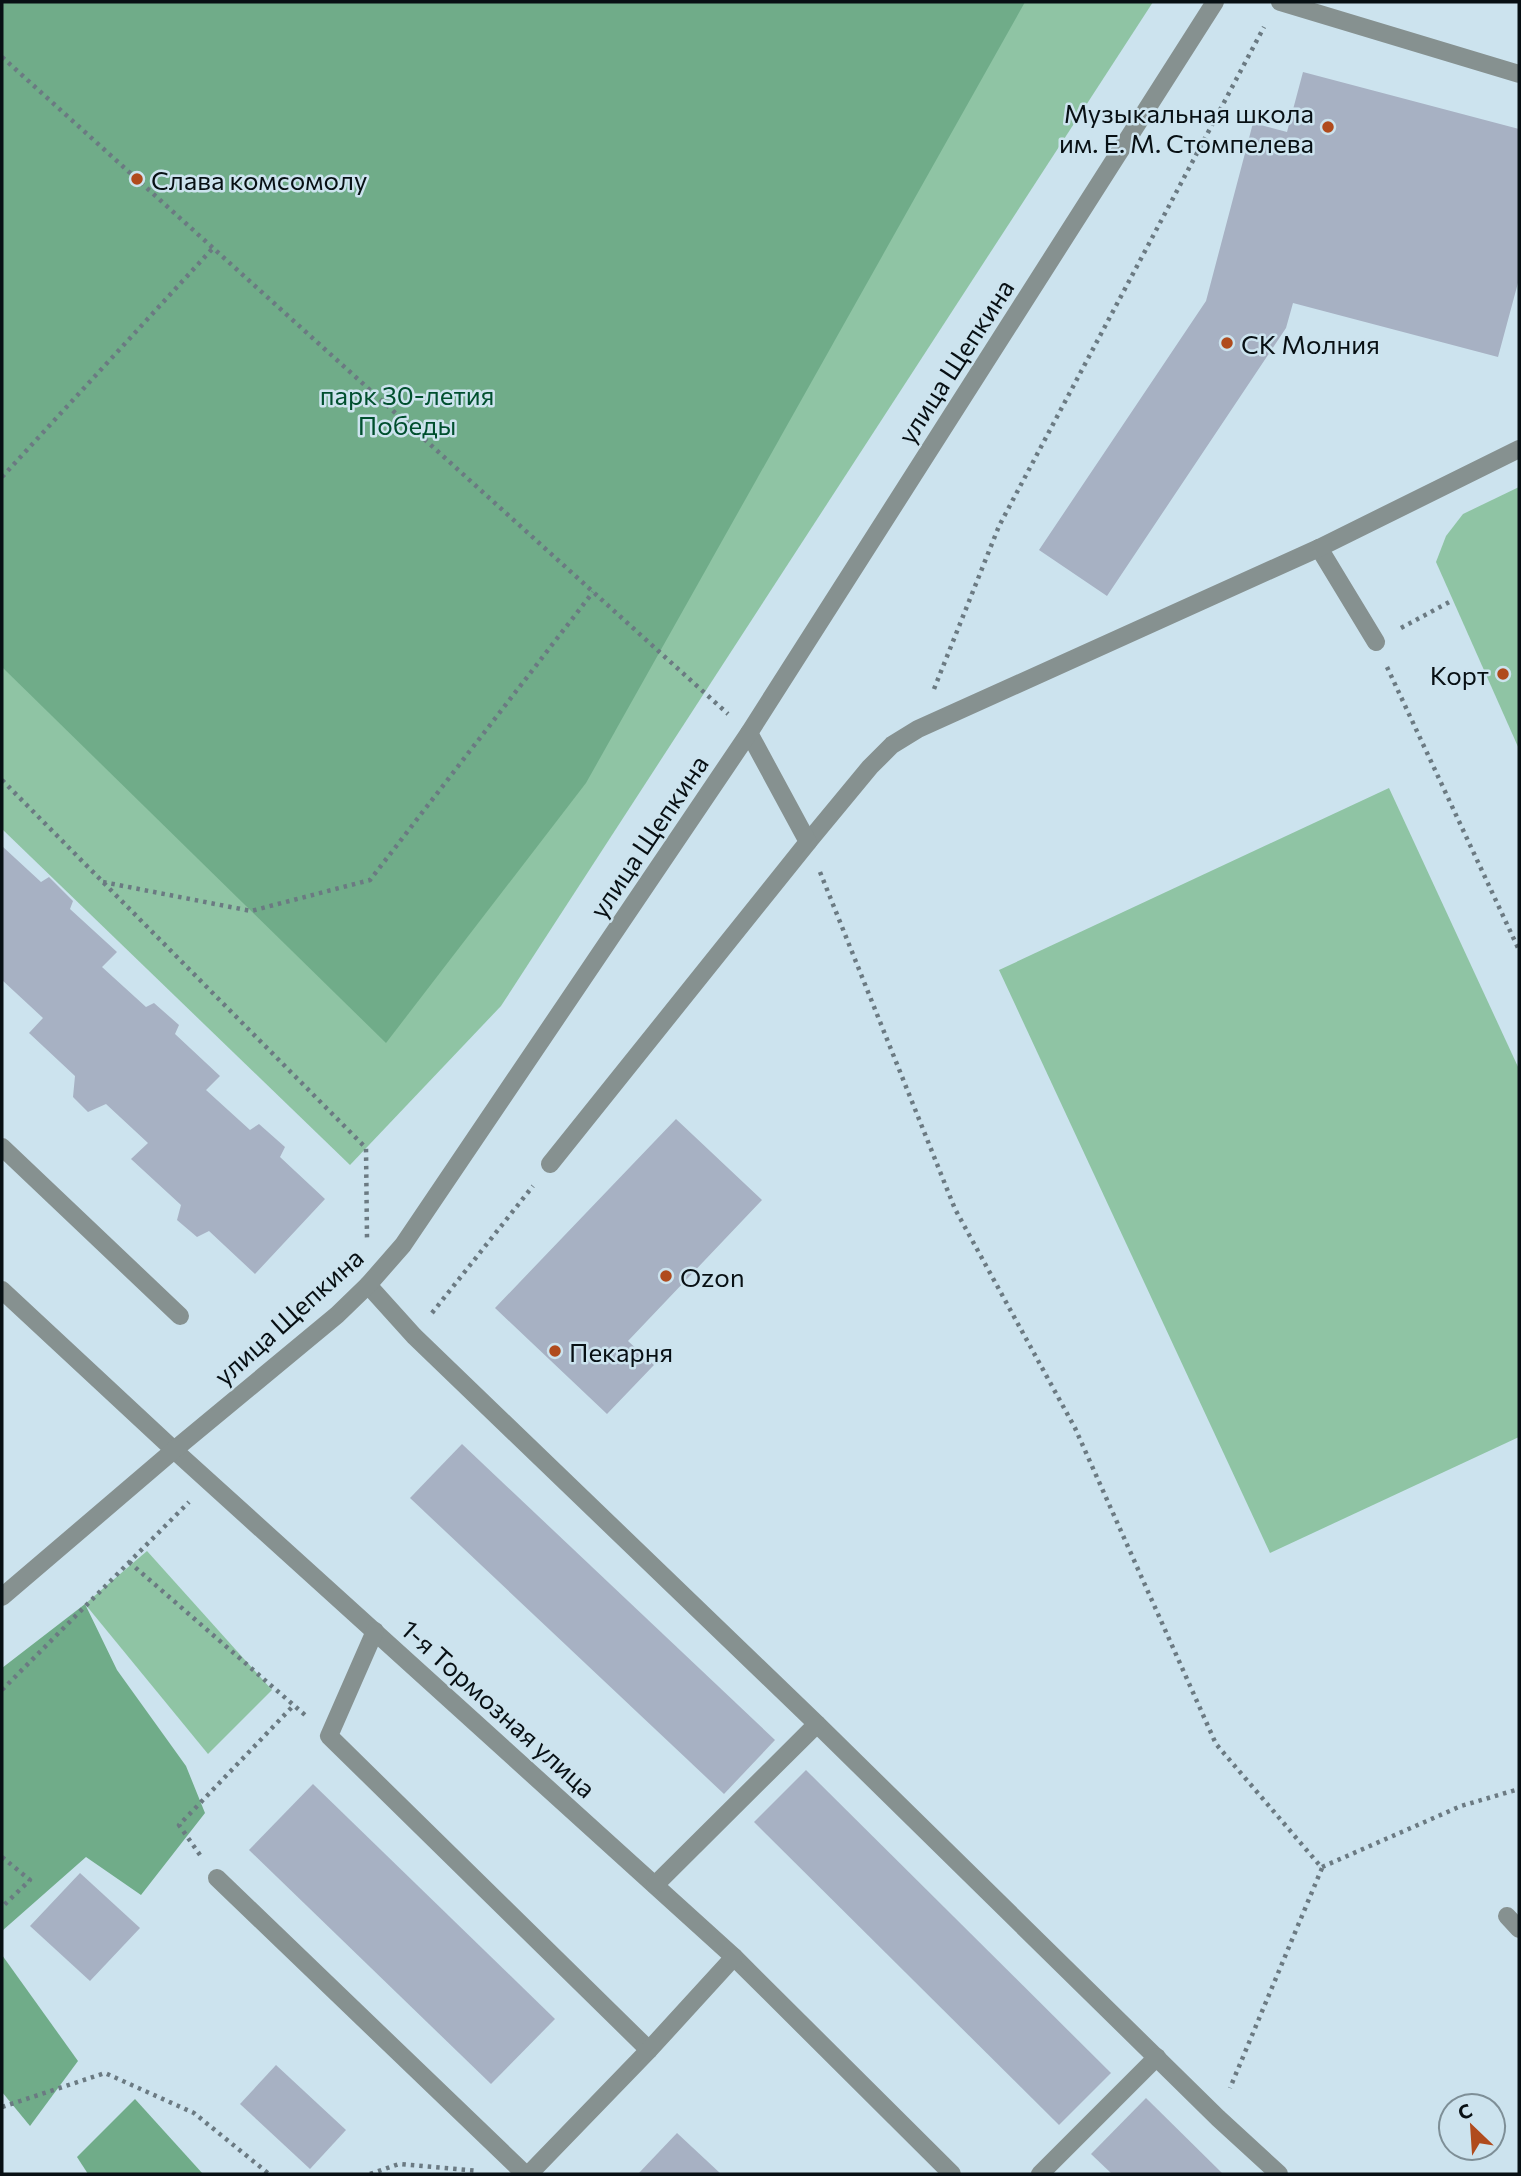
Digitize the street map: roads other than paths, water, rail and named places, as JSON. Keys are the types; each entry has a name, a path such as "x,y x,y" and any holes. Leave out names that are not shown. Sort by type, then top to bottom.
{"street":[{"name":"улица Щепкина","path":"2,1597 337,1315 403,1245 749,733 1215,2"},
{"path":"1280,2 1519,74"},
{"path":"550,1164 808,842 870,767 892,745 918,729 1319,548 1519,449"},
{"path":"1319,548 1376,642"},
{"path":"749,733 808,842"},
{"path":"2,1147 180,1316"},
{"path":"368,1285 414,1336 817,1724 1218,2118 1279,2174"},
{"name":"1-я Тормозная улица","path":"2,1290 209,1482 734,1957 952,2174"},
{"path":"375,1632 330,1736 649,2050"},
{"path":"655,1885 817,1724"},
{"path":"218,1878 527,2174 649,2050 734,1957"},
{"path":"1040,2174 1157,2057"}],"place":[{"name":"Музыкальная школа им. Е. М. Стомпелева","path":"1328,127"},
{"name":"Слава комсомолу","path":"137,179"},
{"name":"СК Молния","path":"1227,343"},
{"name":"Корт","path":"1503,674"},
{"name":"Ozon","path":"666,1276"},
{"name":"Пекарня","path":"555,1351"}],"park label":[{"name":"парк 30-летия Победы","path":"407,409"}]}
